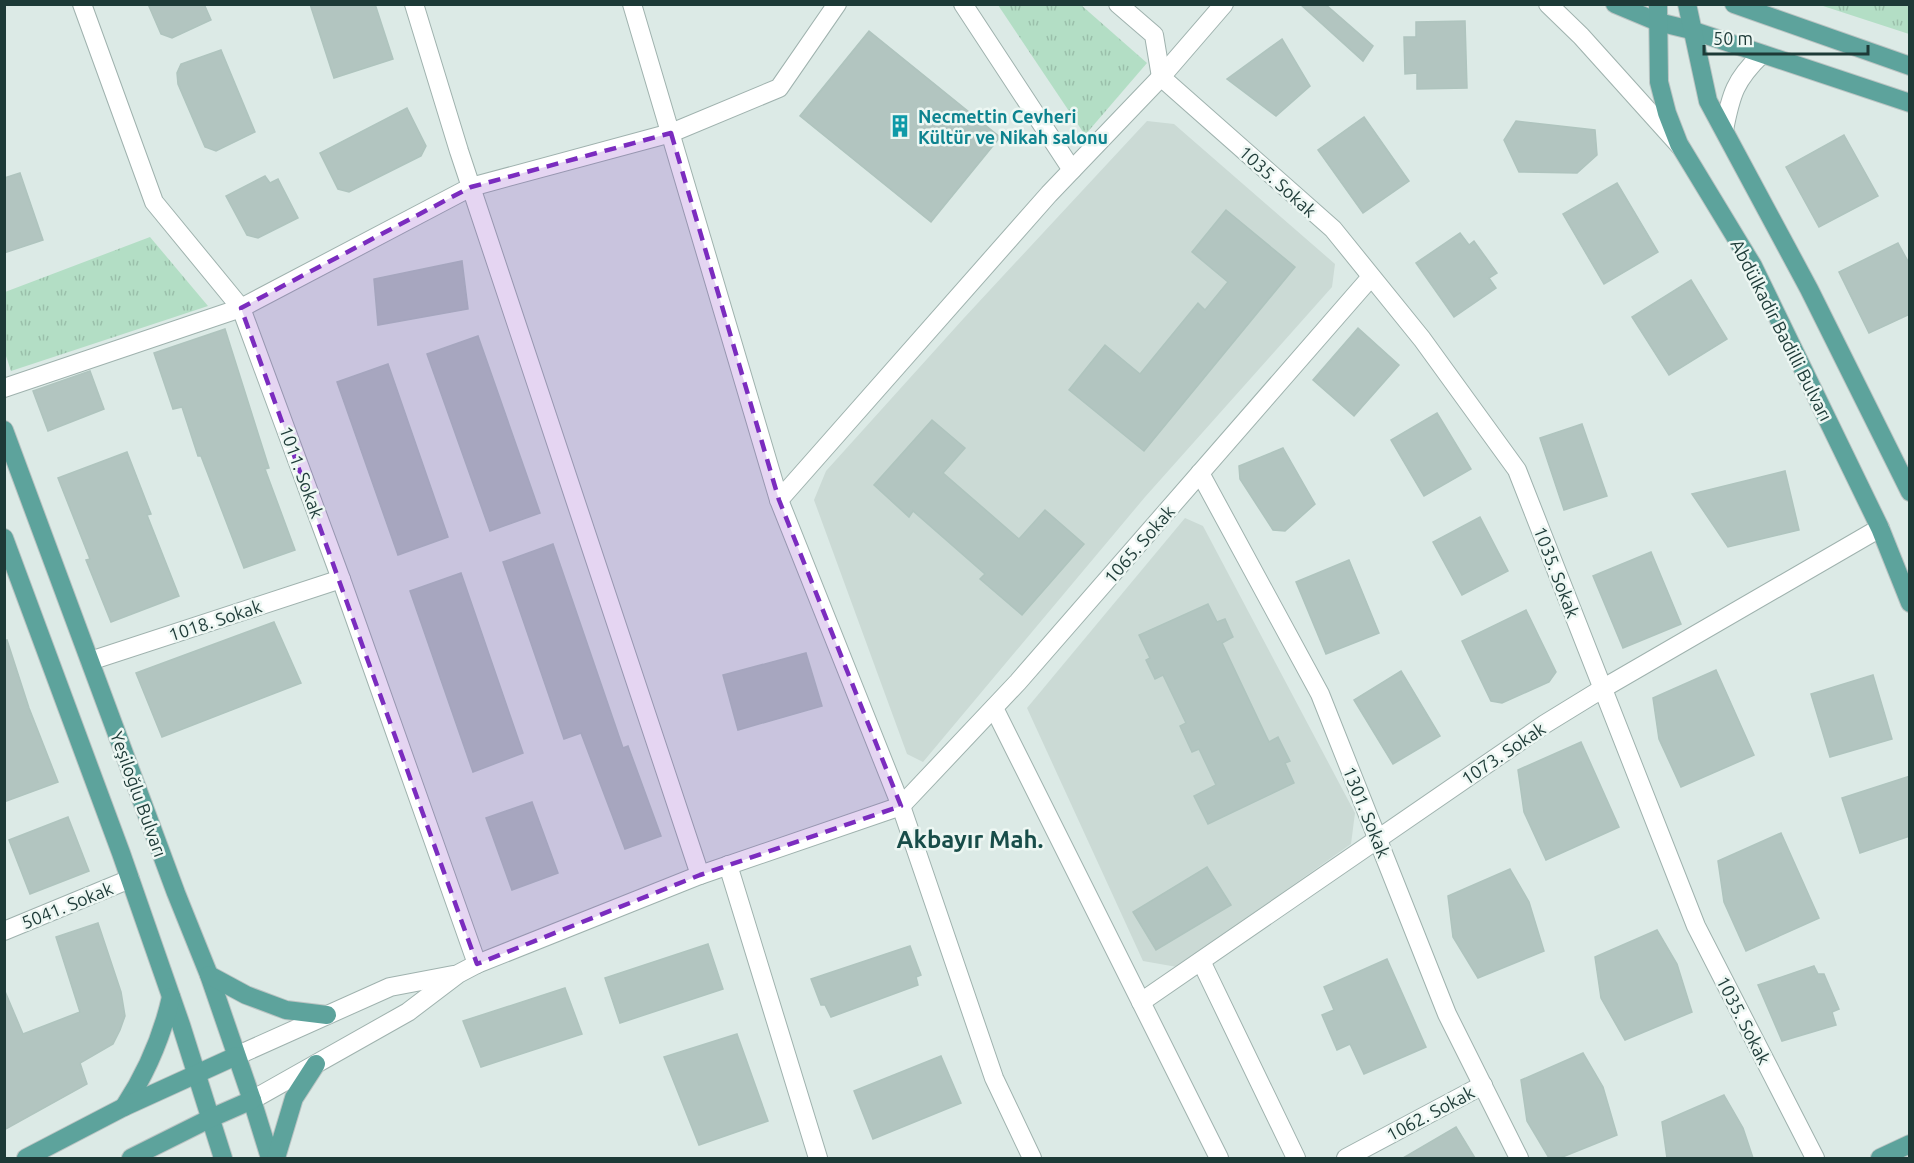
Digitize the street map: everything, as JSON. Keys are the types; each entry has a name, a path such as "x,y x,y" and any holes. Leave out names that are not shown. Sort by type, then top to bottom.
{"main road":[{"path":"1616,4 1658,13 1691,30 1910,103"},
{"path":"1687,4 1708,101 1809,289 1909,491"},
{"path":"1734,4 1910,66"},
{"name":"Abdülkadir Badilli Bulvarı","path":"1658,13 1659,82 1667,113 1682,148 1753,266 1880,528 1910,603"},
{"name":"Yeşiloğlu Bulvarı","path":"4,430 176,893 209,975 270,1158"},
{"name":"Yeşiloğlu Bulvarı","path":"4,538 130,879 171,996 223,1158"},
{"path":"209,975 246,995 286,1010 327,1015"},
{"path":"124,1107 153,1056 164,1027 171,996"},
{"path":"26,1158 124,1107 236,1056"},
{"path":"276,1158 294,1098 316,1064"},
{"path":"130,1158 252,1100"},
{"path":"1880,1158 1910,1144"}],"street":[{"name":"1011. Sokak","path":"82,4 154,202 240,308 341,579 477,964"},
{"path":"414,4 471,187 700,874"},
{"path":"632,4 779,500 901,806 994,1077 1032,1158"},
{"path":"4,388 240,308 471,187 671,133 779,88 837,4"},
{"path":"963,4 1072,170"},
{"path":"1118,4 1154,35 1161,77"},
{"path":"779,500 1072,170 1161,77 1224,4"},
{"path":"1548,4 1581,36 1682,148"},
{"path":"1724,130 1735,87 1744,71 1762,54"},
{"name":"1035. Sokak","path":"1161,77 1332,229 1422,339 1517,470 1696,926 1815,1158"},
{"name":"1065. Sokak","path":"901,806 994,708 1371,277"},
{"name":"1301. Sokak","path":"1200,473 1320,694 1447,1014 1519,1158"},
{"name":"1073. Sokak","path":"1141,1002 1535,731 1602,689 1880,528"},
{"name":"1018. Sokak","path":"90,661 341,579"},
{"path":"994,708 1220,1158"},
{"path":"252,1100 408,1011 458,974 477,964 700,874 901,806"},
{"path":"728,865 818,1158"},
{"name":"5041. Sokak","path":"4,931 130,879"},
{"path":"1201,961 1296,1158"},
{"path":"236,1056 390,987 458,974"},
{"name":"1062. Sokak","path":"1346,1158 1483,1085"}],"highlighted area":[{"path":"671,133 779,500 901,806 700,875 477,964 241,308 471,187"}],"shaded area":[{"path":"1147,121 1174,124 1335,264 1332,287 1145,497 923,762 907,754 814,500 826,471"},
{"path":"1185,518 1203,526 1355,813 1351,844 1177,967 1143,961 1027,708"}],"green space":[{"path":"998,5 1081,5 1147,63 1085,135"},
{"path":"1820,5 1909,5 1909,34"},
{"path":"150,237 208,306 11,371 5,353 5,292"}],"building":[{"path":"148,4 204,4 211,20 172,38 161,34"},
{"path":"310,4 375,4 393,59 334,78"},
{"path":"1300,4 1325,4 1373,46 1363,61"},
{"path":"1465,21 1467,88 1417,89 1417,73 1405,74 1404,37 1416,37 1416,22"},
{"name":"Necmettin Cevheri Kültür ve Nikah salonu","path":"869,31 1000,137 931,222 800,116"},
{"path":"1282,39 1310,86 1276,116 1227,79"},
{"path":"221,50 255,132 216,151 205,147 178,84 177,73 181,64"},
{"path":"407,108 426,146 421,156 349,192 338,189 320,153"},
{"path":"1364,117 1409,181 1363,213 1318,150"},
{"path":"1516,121 1595,130 1597,155 1577,173 1519,172 1504,140"},
{"path":"1844,135 1878,196 1819,227 1786,167"},
{"path":"20,173 43,240 4,253 4,178"},
{"path":"265,176 270,183 278,179 298,218 258,238 247,235 226,196"},
{"path":"1617,183 1658,252 1604,284 1563,214"},
{"path":"1226,210 1295,267 1144,451 1069,390 1105,345 1140,374 1198,303 1205,310 1228,282 1192,252"},
{"path":"1460,233 1469,245 1474,241 1497,273 1489,278 1496,288 1454,317 1416,263"},
{"path":"1898,243 1910,265 1910,314 1869,333 1839,272"},
{"path":"462,261 468,309 378,325 374,279"},
{"path":"1691,280 1727,339 1669,375 1632,317"},
{"path":"1358,328 1399,365 1354,416 1313,380"},
{"path":"225,329 269,468 265,469 295,550 244,568 201,456 198,456 182,407 173,409 154,353"},
{"path":"478,336 540,513 490,531 427,354"},
{"path":"388,364 448,537 398,555 337,382"},
{"path":"90,371 104,409 48,431 33,391"},
{"path":"1437,413 1471,469 1424,496 1391,440"},
{"path":"932,420 965,448 943,473 1019,539 1045,510 1084,544 1022,615 980,579 985,574 913,511 909,517 874,485"},
{"path":"1582,424 1607,496 1564,510 1540,438"},
{"path":"1283,448 1315,504 1285,531 1273,530 1240,479 1239,466"},
{"path":"127,452 151,514 147,515 179,596 111,622 86,560 90,559 58,478"},
{"path":"1785,471 1799,530 1728,547 1692,494"},
{"path":"1480,517 1508,571 1462,595 1433,542"},
{"path":"553,544 623,748 628,746 661,836 625,849 581,733 564,739 503,562"},
{"path":"1651,552 1681,624 1623,648 1593,576"},
{"path":"1349,560 1379,633 1326,654 1296,582"},
{"path":"461,573 523,753 473,772 410,591"},
{"path":"1208,604 1217,622 1225,619 1233,637 1222,643 1269,742 1278,737 1290,761 1285,763 1294,783 1208,824 1194,796 1216,785 1199,749 1192,752 1180,726 1186,723 1163,675 1155,679 1146,660 1150,658 1139,635"},
{"path":"1526,610 1556,672 1549,682 1502,703 1491,701 1462,641"},
{"path":"274,622 301,683 162,737 136,673"},
{"path":"7,640 29,708 58,782 4,802 4,641"},
{"path":"806,653 822,706 738,730 723,675"},
{"path":"1716,670 1754,755 1681,787 1659,739 1653,698"},
{"path":"1401,671 1440,736 1393,764 1354,700"},
{"path":"1873,675 1892,739 1830,757 1811,694"},
{"path":"1581,742 1619,827 1546,860 1524,812 1518,770"},
{"path":"1910,776 1910,836 1860,853 1842,798"},
{"path":"532,802 558,873 512,890 486,818"},
{"path":"68,817 89,871 30,894 9,840"},
{"path":"1781,833 1819,918 1746,951 1724,902 1718,861"},
{"path":"1207,867 1231,905 1156,950 1133,912"},
{"path":"1510,869 1529,902 1544,951 1478,978 1453,937 1448,896"},
{"path":"98,923 121,992 125,1016 120,1030 113,1044 80,1063 87,1084 4,1130 4,989 23,1034 80,1012 56,937"},
{"path":"1657,930 1677,964 1692,1012 1625,1040 1601,998 1595,957"},
{"path":"708,944 723,989 620,1023 605,978"},
{"path":"910,946 921,975 916,977 918,985 831,1017 825,1005 821,1005 811,979"},
{"path":"1387,959 1426,1047 1364,1074 1350,1044 1337,1050 1322,1015 1334,1010 1324,987"},
{"path":"1814,966 1818,974 1824,974 1839,1009 1832,1012 1836,1025 1782,1041 1758,985"},
{"path":"565,988 582,1034 481,1067 463,1021"},
{"path":"737,1034 768,1121 699,1145 664,1057"},
{"path":"1583,1053 1603,1087 1617,1135 1560,1158 1549,1158 1527,1121 1521,1080"},
{"path":"941,1056 961,1103 873,1139 854,1091"},
{"path":"1724,1095 1743,1128 1753,1158 1667,1158 1662,1122"},
{"path":"1456,1127 1475,1158 1403,1158"}],"place":[{"name":"Necmettin Cevheri Kültür ve Nikah salonu","path":"900,126"}],"district":[{"name":"Akbayır Mah.","path":"970,839"}]}
